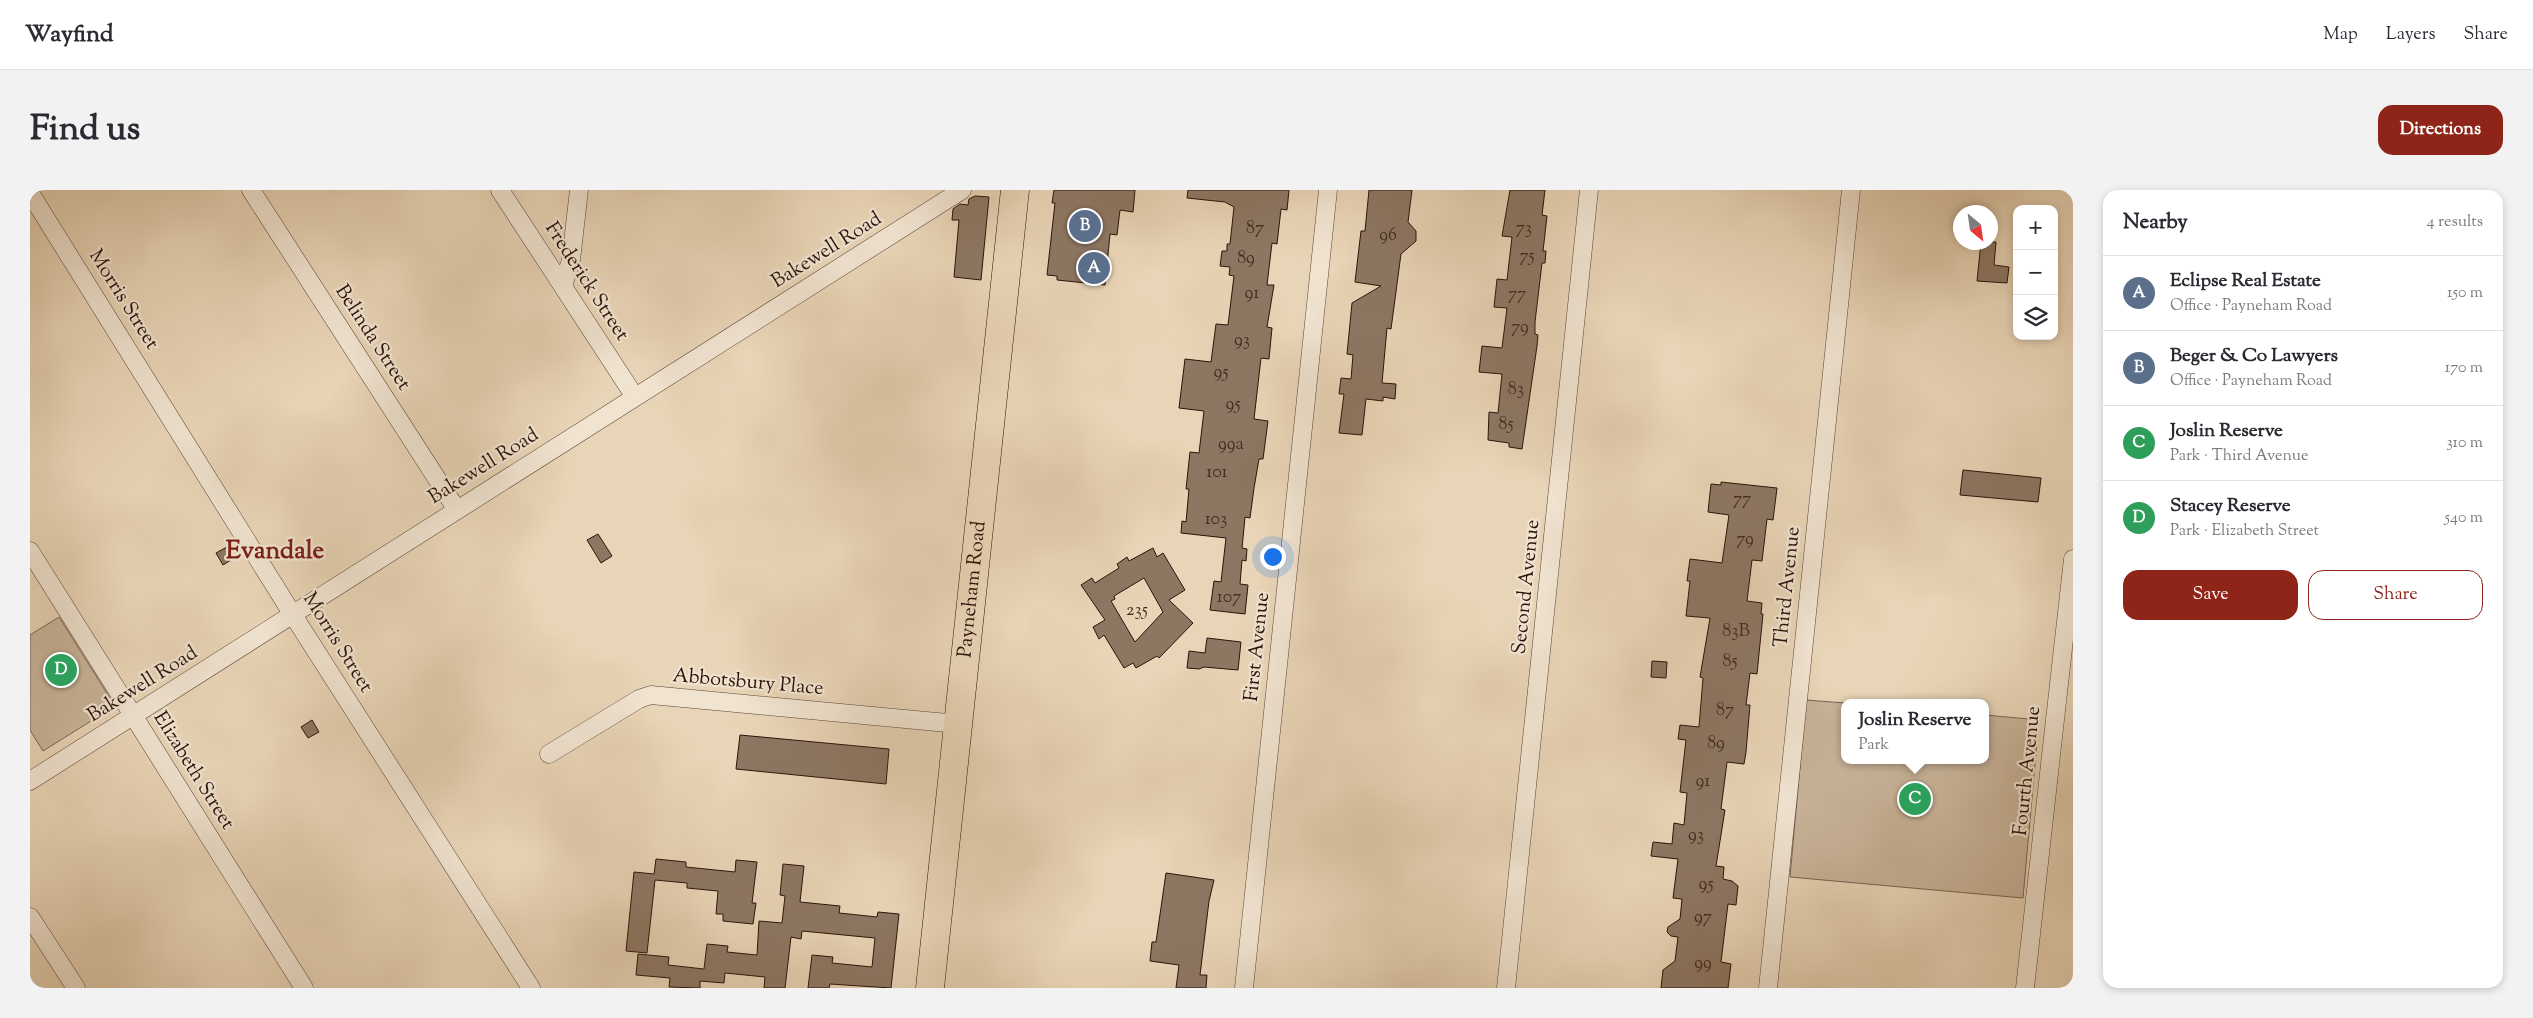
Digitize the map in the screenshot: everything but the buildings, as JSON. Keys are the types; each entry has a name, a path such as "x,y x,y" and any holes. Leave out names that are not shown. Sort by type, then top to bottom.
{"main road":[{"name":"Payneham Road","path":"930,988 1015,190"}],"street":[{"name":"Belinda Street","path":"251,190 457,510"},
{"name":"Frederick Street","path":"500,190 635,397"},
{"path":"563,286 571,260 579,190"},
{"name":"Bakewell Road","path":"30,781 962,190"},
{"name":"First Avenue","path":"1244,988 1328,190"},
{"name":"Second Avenue","path":"1506,988 1589,190"},
{"name":"Third Avenue","path":"1768,988 1851,190"},
{"name":"Morris Street","path":"30,193 293,615 531,988"},
{"name":"Elizabeth Street","path":"30,551 304,988"},
{"name":"Fourth Avenue","path":"2025,988 2073,559"},
{"name":"Abbotsbury Place","path":"549,754 645,696 652,695 958,724"},
{"path":"30,917 76,988"}],"shaded area":[{"path":"59,617 115,706 43,751 30,730 30,635"},
{"path":"1806,700 1841,703 1841,764 1989,764 1989,715 2039,720 2023,898 1790,877"}],"place":[{"name":"Beger & Co Lawyers","path":"1085,226"},
{"name":"Eclipse Real Estate","path":"1094,268"},
{"name":"Stacey Reserve","path":"61,670"},
{"name":"Joslin Reserve","path":"1915,799"}],"district":[{"name":"Evandale","path":"275,552"}]}
